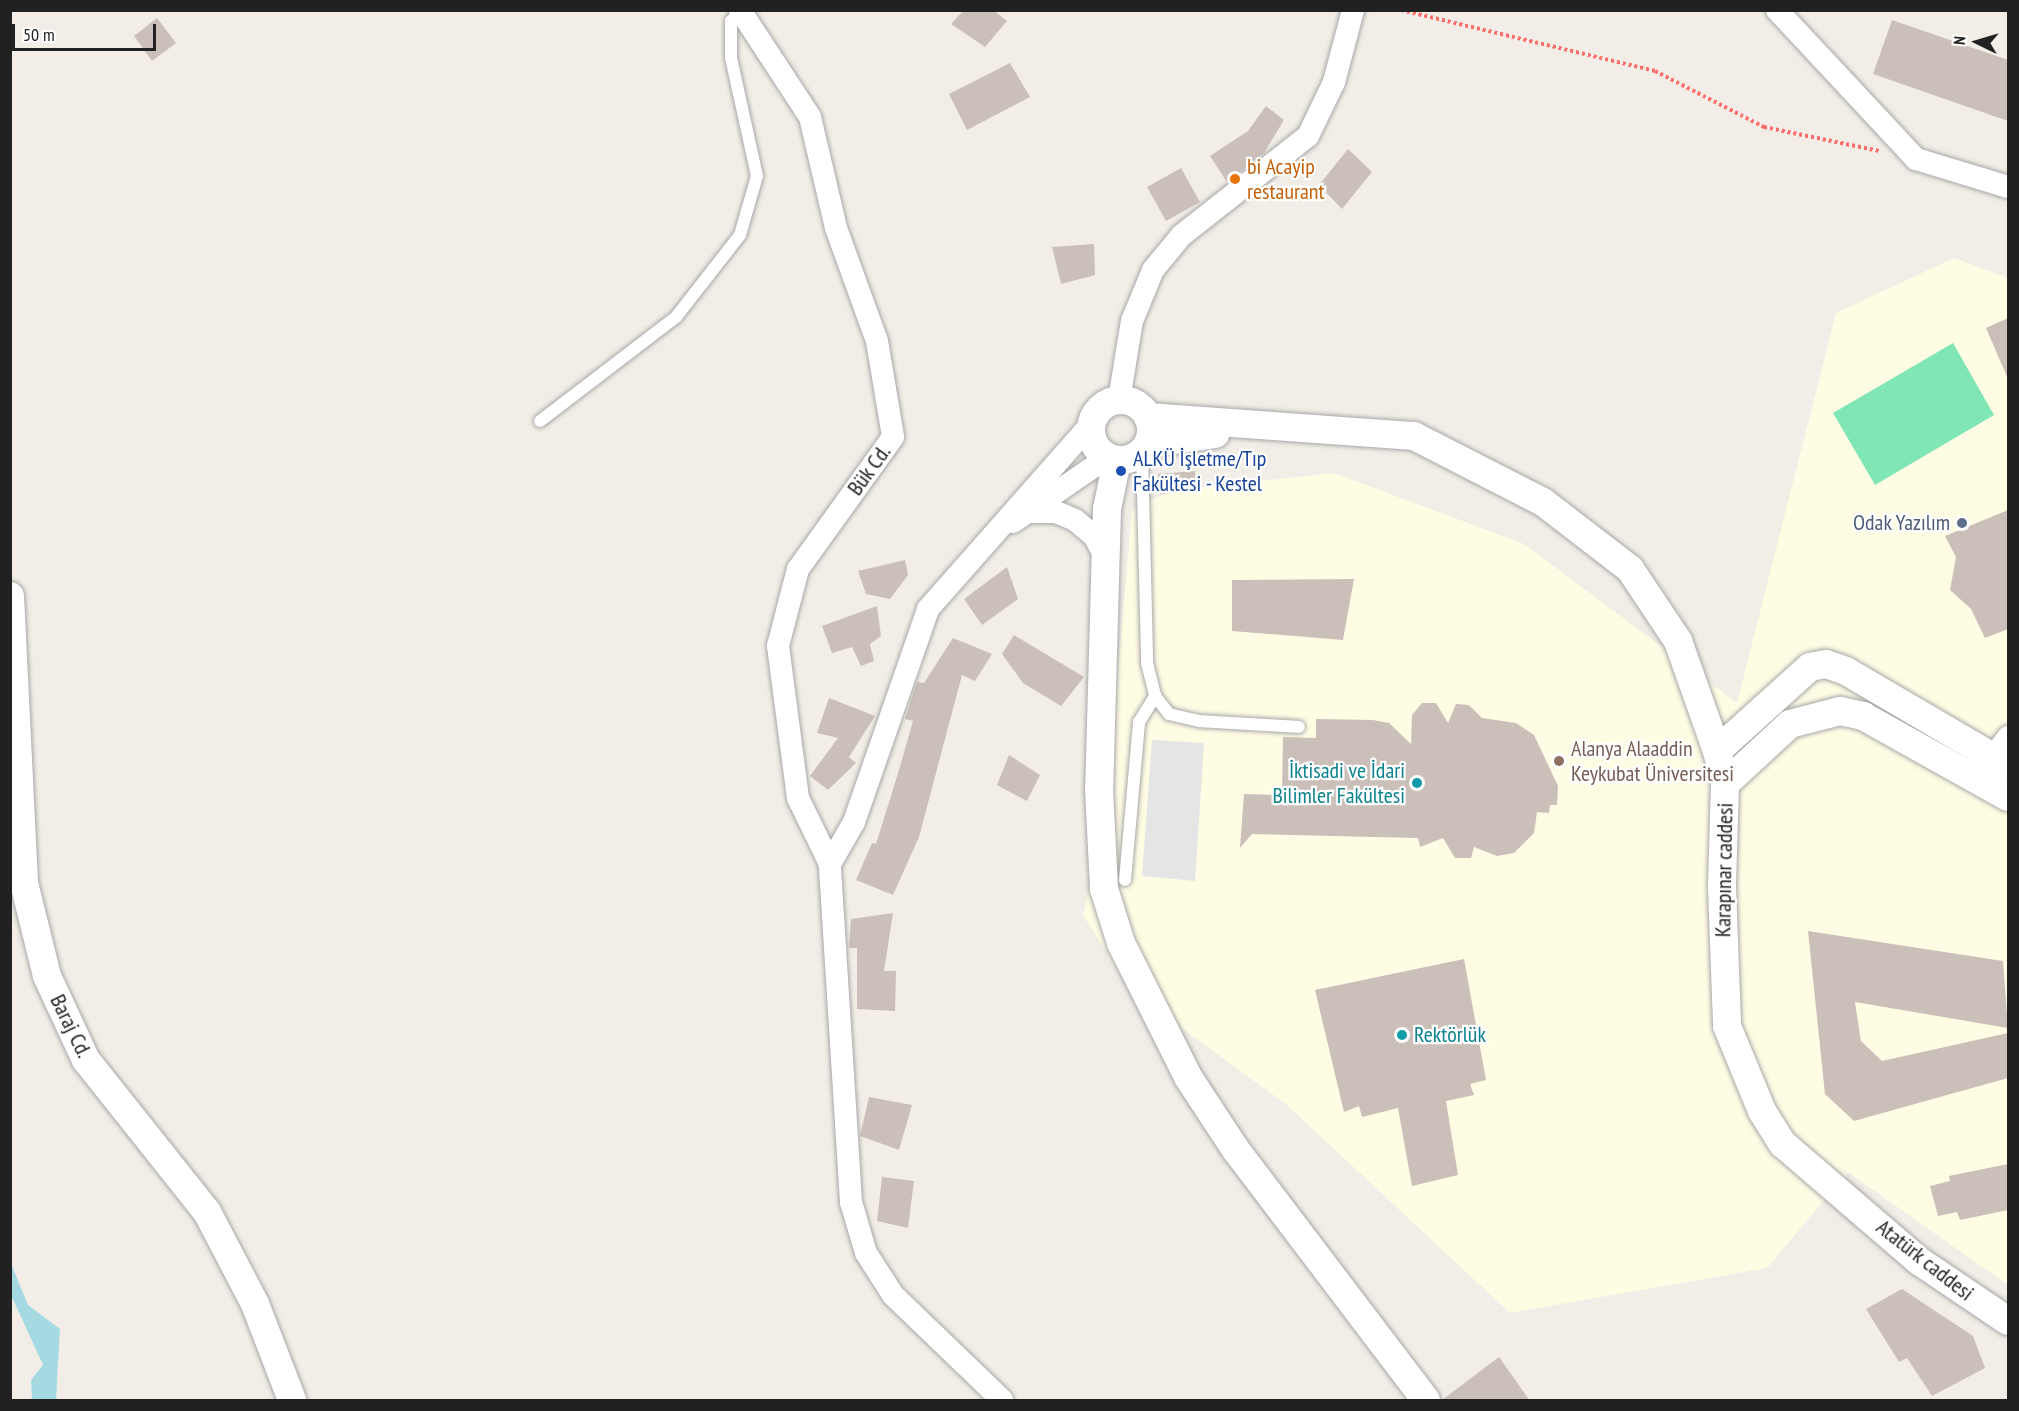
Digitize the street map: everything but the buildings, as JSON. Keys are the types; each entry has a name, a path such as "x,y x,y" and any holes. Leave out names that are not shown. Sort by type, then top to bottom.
{"street":[{"path":"1119,400 1132,321 1153,270 1182,235 1308,136 1334,82 1353,10"},
{"path":"1777,10 1916,159 2008,187"},
{"name":"Bük Cd.","path":"741,11 810,117 836,228 878,341 893,437 798,569 778,646 798,798 830,864"},
{"path":"1002,1401 893,1295 866,1253 851,1202 830,864 854,822 928,609 1091,424 1101,407 1119,400 1136,404 1132,448 1110,492 1105,556 1100,800 1104,889 1121,943 1188,1077 1236,1150 1426,1401"},
{"path":"1091,424 1094,444 1132,448"},
{"name":"Karapınar caddesi","path":"1132,448 1265,427 1414,436 1543,502 1630,569 1678,641 1718,751 1725,784 1722,888 1727,1026 1762,1111 1783,1144 1846,1194"},
{"path":"987,540 1026,512 1132,448"},
{"path":"1026,512 1056,512 1075,520 1094,536 1105,556"},
{"name":"Baraj Cd.","path":"10,597 24,883 47,976 86,1060 207,1212 255,1304 292,1401"},
{"path":"1718,751 1810,667 1826,664 1846,670 2001,773"},
{"path":"1725,784 1790,724 1840,711 1863,716 2001,773"},
{"name":"Atatürk caddesi","path":"1846,1194 1919,1261 2008,1321"}],"lane":[{"path":"540,421 676,317 740,235 757,176 730,58 731,21 741,11"},
{"path":"1132,448 1147,663 1155,696 1169,714 1199,721 1299,728"},
{"path":"1125,880 1139,722 1155,696"}],"path":[{"path":"1401,10 1655,71 1764,126 1916,159"}],"shaded area":[{"name":"Alanya Alaaddin Keykubat Üniversitesi","path":"1954,258 2008,278 2008,1285 1848,1172 1767,1268 1510,1313 1287,1105 1131,991 1083,915 1105,819 1132,510 1171,491 1334,473 1524,544 1737,703 1836,313"},
{"path":"1152,740 1204,743 1195,881 1142,876"}],"green space":[{"path":"1953,343 1994,415 1875,485 1833,413"}],"water":[{"path":"10,1261 28,1305 60,1329 56,1400 32,1400 31,1380 43,1365 11,1295"}],"place":[{"name":"bi Acayip restaurant","path":"1235,179"},
{"name":"ALKÜ İşletme/Tıp Fakültesi - Kestel","path":"1121,471"},
{"name":"Odak Yazılım","path":"1962,523"},
{"name":"Alanya Alaaddin Keykubat Üniversitesi","path":"1559,761"},
{"name":"İktisadi ve İdari Bilimler Fakültesi","path":"1417,783"},
{"name":"Rektörlük","path":"1402,1035"}]}
